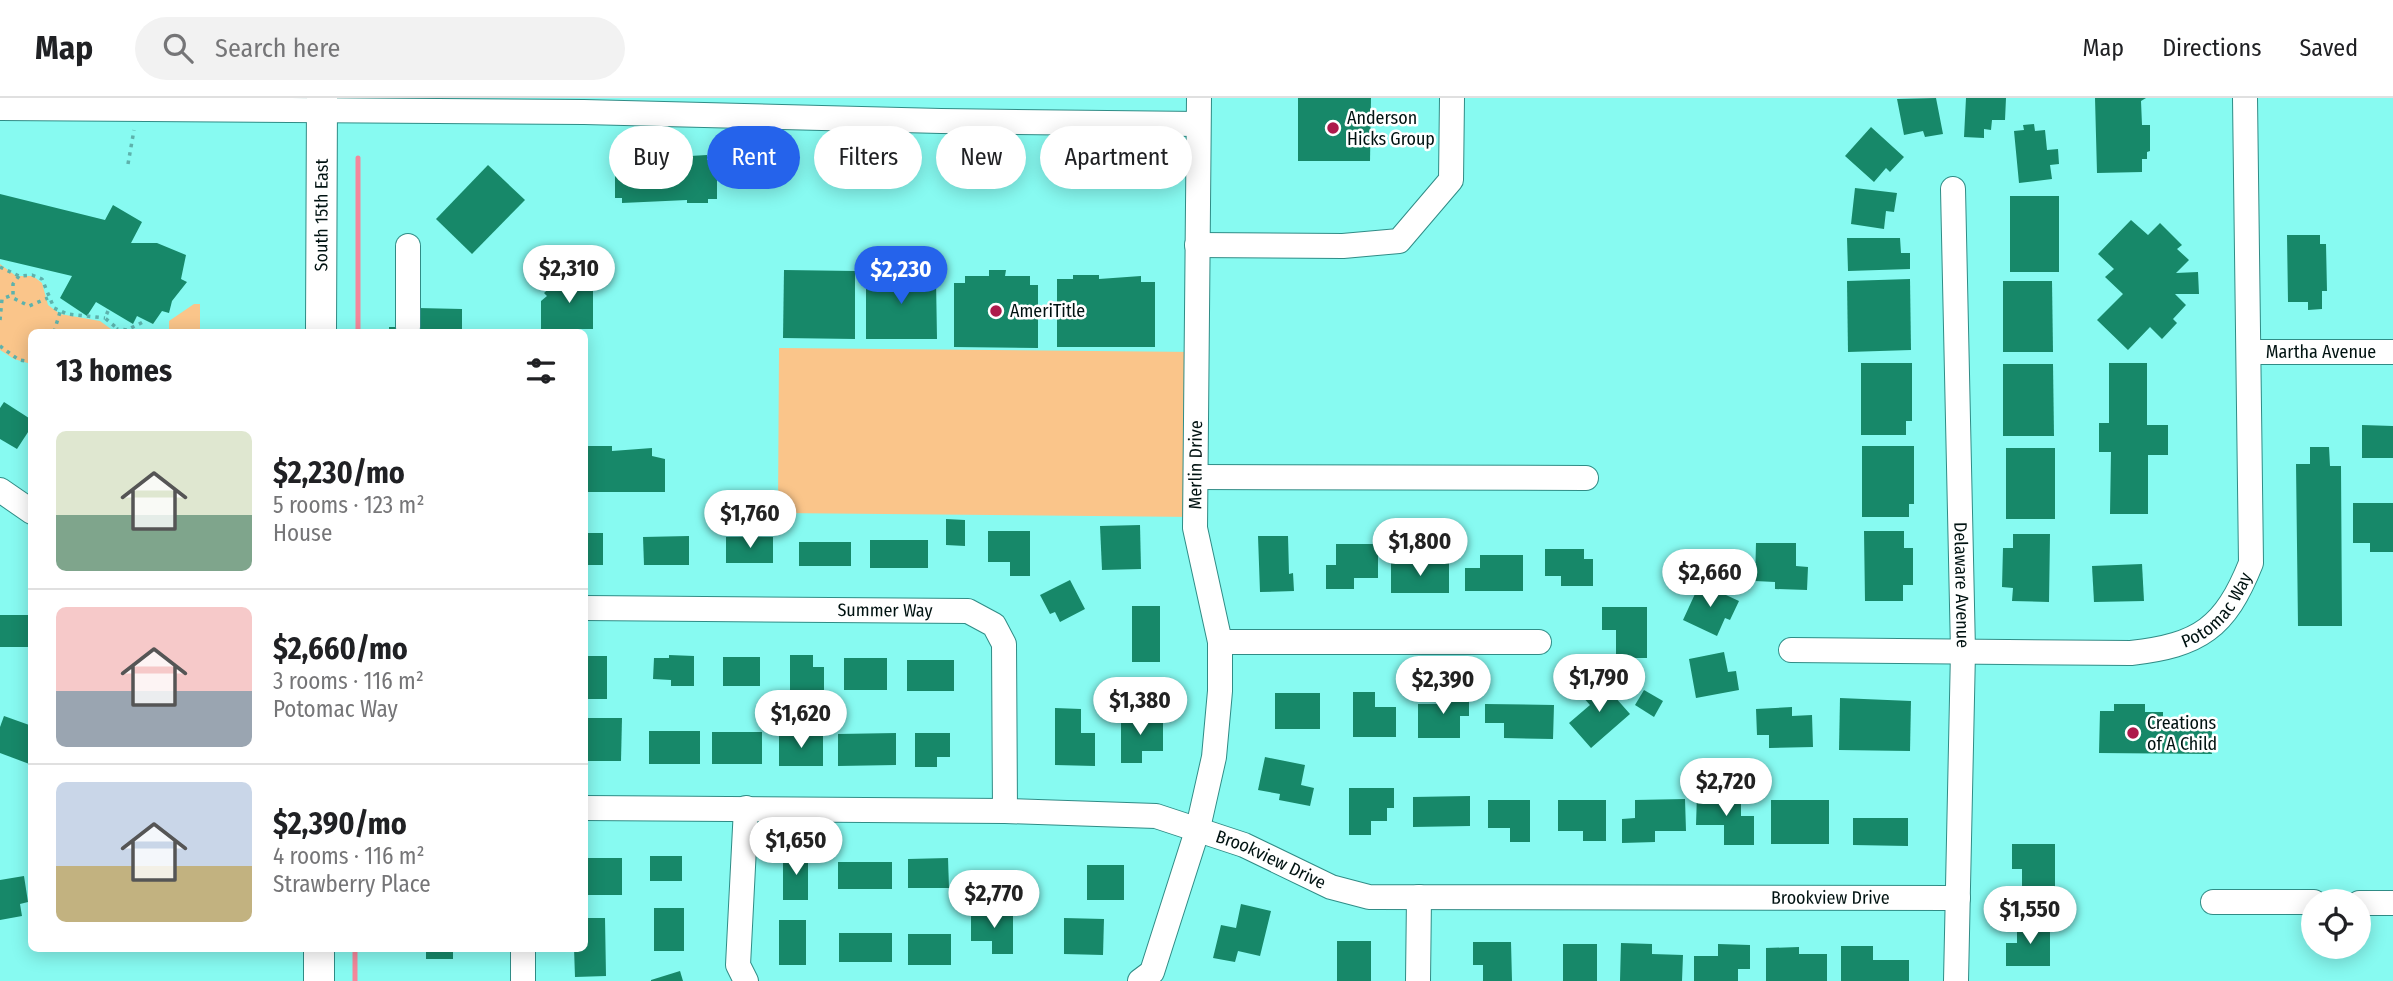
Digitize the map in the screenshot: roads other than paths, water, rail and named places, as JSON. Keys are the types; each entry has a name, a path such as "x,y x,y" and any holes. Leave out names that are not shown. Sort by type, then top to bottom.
{"main road":[{"name":"South 15th East","path":"321,329 322,104"},
{"path":"318,981 319,952"}],"street":[{"name":"Merlin Drive","path":"1140,981 1152,972 1198,828 1214,757 1220,691 1220,642 1195,528 1199,98"},
{"path":"1197,245 1343,246 1399,241 1451,180 1452,98"},
{"name":"Potomac Way","path":"1791,650 2152,651 2173,647 2198,636 2225,614 2237,598 2251,563 2245,98"},
{"path":"0,108 322,104 584,105 941,121 1198,124"},
{"name":"Delaware Avenue","path":"1953,189 1962,652 1956,981"},
{"path":"408,246 408,327"},
{"name":"Martha Avenue","path":"2249,352 2393,352"},
{"path":"1196,477 1586,478"},
{"path":"0,490 28,509"},
{"name":"Summer Way","path":"588,608 968,611 995,625 1004,644 1004,811"},
{"path":"1220,642 1539,642"},
{"name":"Brookview Drive","path":"588,808 1004,811 1156,816 1244,845 1331,887 1369,897 1958,898"},
{"path":"746,808 738,965 746,981"},
{"path":"1418,981 1419,897"},
{"path":"2213,902 2301,902"},
{"path":"2371,902 2393,903"},
{"path":"523,952 523,981"}],"waterway":[{"path":"358,158 358,329"},
{"path":"355,952 355,981"}],"place":[{"name":"Anderson Hicks Group","path":"1333,128"},
{"name":"AmeriTitle","path":"996,311"},
{"name":"Creations of A Child","path":"2133,733"}]}
